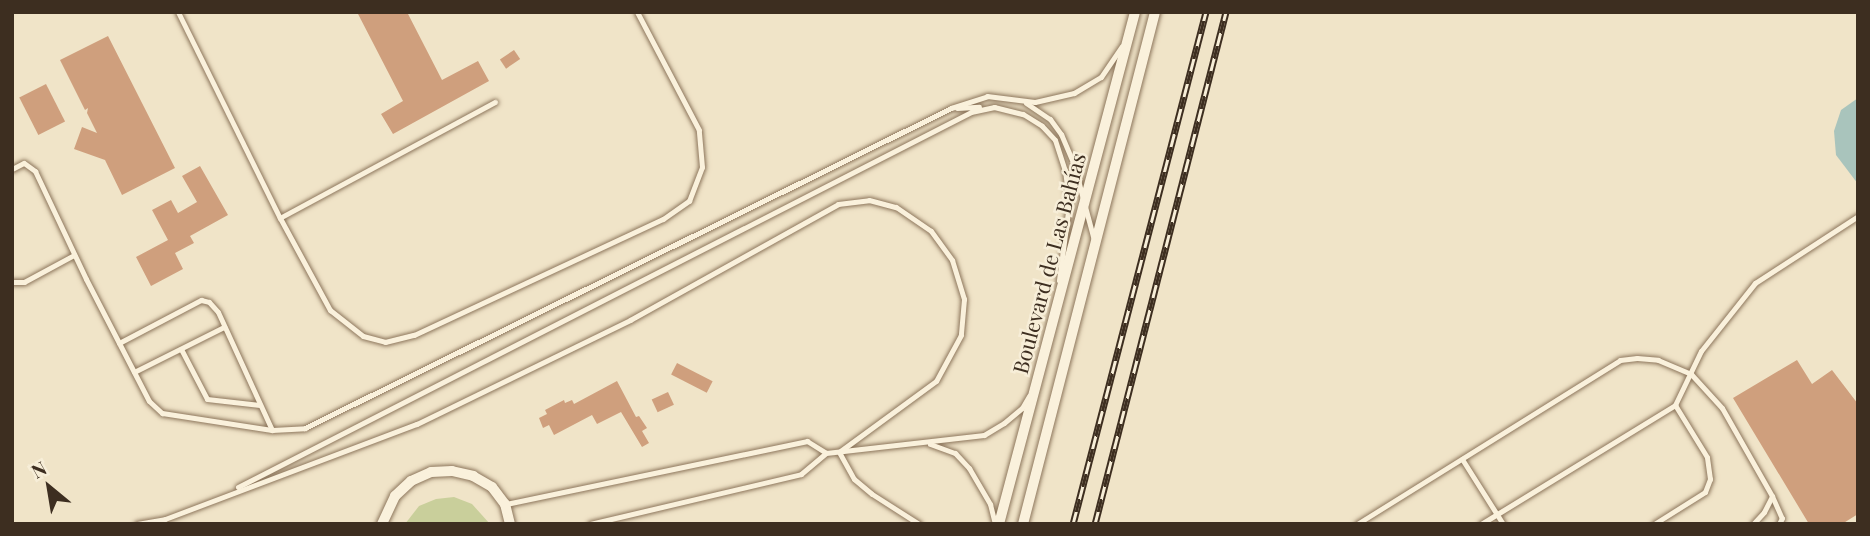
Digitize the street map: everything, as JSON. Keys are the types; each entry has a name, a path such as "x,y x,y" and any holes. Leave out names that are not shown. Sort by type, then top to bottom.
{"street":[{"name":"Boulevard de Las Bahías","path":"997,524 1135,12"},
{"name":"Boulevard de Las Bahías","path":"1023,524 1155,12"},
{"path":"382,524 395,496 411,481 431,472 452,471 473,476 492,487 505,504 510,524"}],"lane":[{"path":"177,12 280,218 330,310 363,336 385,342 414,335 663,219 689,201 702,167 699,130 637,12"},
{"path":"12,169 24,163 35,171 74,255 149,401 162,413 272,430 305,428 951,108 987,96 1047,102 1089,86 1111,66 1132,24"},
{"path":"1011,98 1040,111 1061,134 1071,157 1095,243"},
{"path":"280,218 495,102"},
{"path":"951,108 994,107 1023,114 1042,126 1055,140 1065,170 1069,204 1067,235 1047,342"},
{"path":"226,494 971,111 994,107"},
{"path":"137,524 165,519 417,424 630,320 838,204 869,200 896,207 931,230 952,260 964,299 961,334 936,381 839,452"},
{"path":"1481,524 1675,405 1701,351 1755,283 1858,216"},
{"path":"12,282 24,282 74,255"},
{"path":"119,343 201,300 214,307 272,430"},
{"path":"134,372 224,327"},
{"path":"181,349 207,399 260,405"},
{"path":"1357,524 1620,360 1658,360 1691,374 1722,408 1772,496 1782,518 1779,524"},
{"path":"590,524 801,474 826,453 959,440 984,435 1021,408 1036,384"},
{"path":"1654,524 1705,492 1710,479 1707,457 1675,405"},
{"path":"505,504 807,441 826,453"},
{"path":"920,442 955,453 969,468 990,504 997,524"},
{"path":"839,452 854,479 919,524"},
{"path":"1462,459 1503,524"},
{"path":"1753,524 1764,512 1772,496"}],"green space":[{"path":"454,497 472,504 490,524 405,524 419,506 436,499"}],"water":[{"path":"1858,98 1858,184 1836,155 1834,131 1841,110"}],"building":[{"path":"357,12 407,12 442,80 478,61 489,81 393,134 381,114 403,101"},
{"path":"108,36 175,168 122,195 105,160 74,149 82,127 97,133 87,113 88,108 85,110 60,60"},
{"path":"514,50 520,59 506,69 500,60"},
{"path":"46,84 65,121 38,135 19,98"},
{"path":"200,166 228,215 190,236 194,243 175,253 183,269 151,286 136,257 168,240 152,210 171,200 178,213 197,202 182,176"},
{"path":"1797,360 1812,384 1832,370 1858,404 1858,514 1842,524 1809,524 1733,398"},
{"path":"677,363 713,381 707,393 671,375"},
{"path":"617,381 636,417 639,416 647,428 642,431 649,443 642,447 621,412 597,424 592,415 554,435 549,425 543,428 539,418 547,414 545,410 564,400 565,403 572,400 574,404"},
{"path":"668,392 674,405 658,412 652,400"}],"railway":[{"path":"1073,524 1206,12"},
{"path":"1095,524 1226,12"}]}
